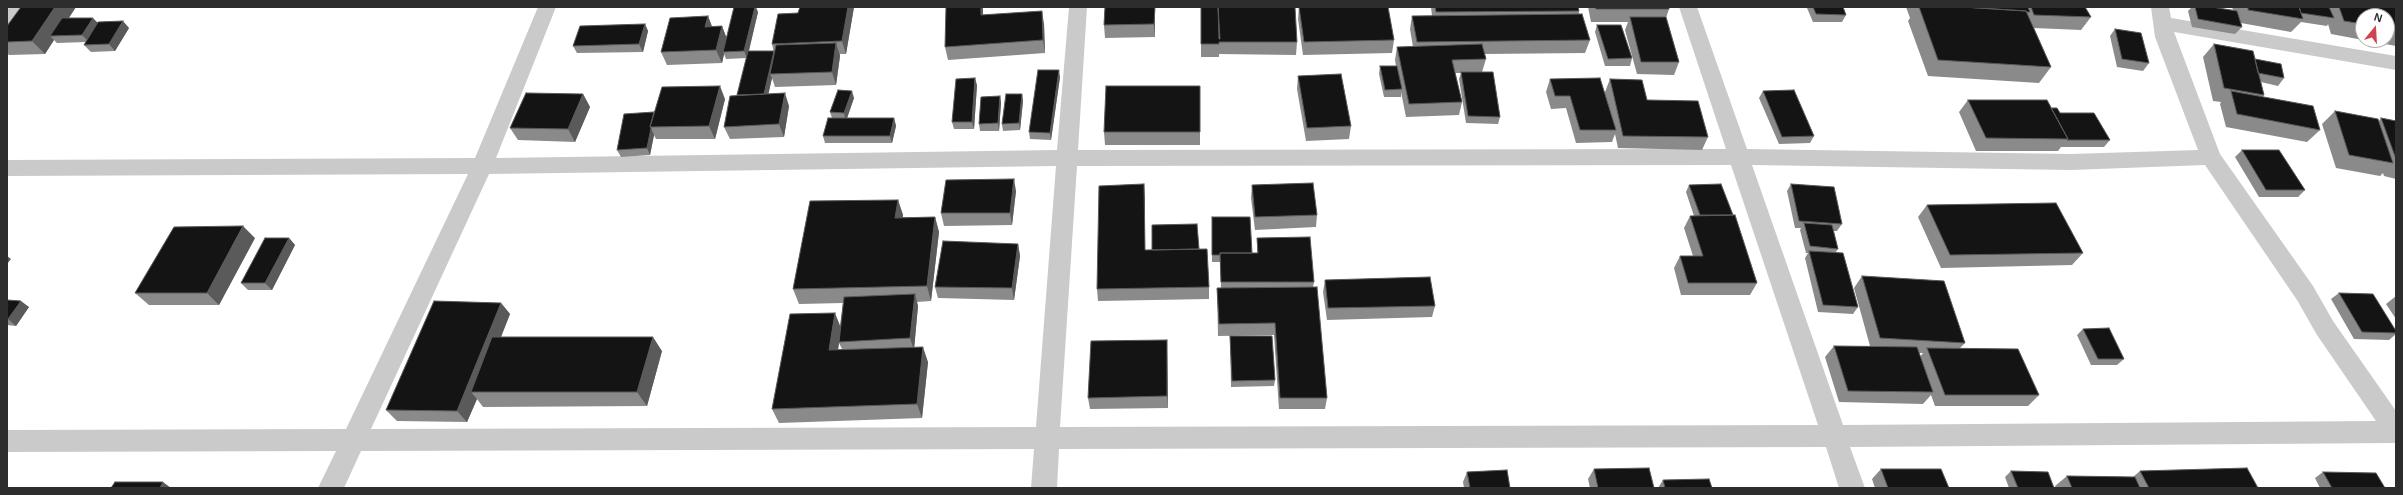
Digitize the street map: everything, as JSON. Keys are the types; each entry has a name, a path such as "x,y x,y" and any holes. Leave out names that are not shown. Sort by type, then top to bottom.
{"street":[{"path":"7,23 20,7"},
{"path":"331,488 351,441 482,166 548,7"},
{"path":"1044,488 1078,7"},
{"path":"1688,7 1852,488"},
{"path":"2396,63 2162,15 2165,37 2211,157 2305,292 2326,328 2396,431"},
{"path":"7,168 482,166 1067,158 1739,157 2071,162 2211,157"},
{"path":"7,441 1835,436 2396,431"}],"building":[{"path":"21,7 55,7 32,41 7,42 7,26"},
{"path":"734,7 755,7 744,51 723,52"},
{"path":"800,7 848,7 842,41 772,44 778,14 798,13"},
{"path":"946,7 981,7 981,15 1042,11 1043,40 945,47"},
{"path":"1105,7 1155,7 1154,24 1104,25"},
{"path":"1201,7 1218,7 1295,7 1297,42 1219,42 1219,44 1201,44","holes":["1218,7 1220,39 1219,39"]},
{"path":"1299,7 1388,7 1394,40 1304,42"},
{"path":"1435,7 1578,7 1579,11 1436,12"},
{"path":"1595,7 1669,7 1669,9 1596,9"},
{"path":"1813,7 1843,7 1846,15 1816,14"},
{"path":"1919,7 1963,7 2026,11 2051,67 1938,60"},
{"path":"1963,7 2028,7 2030,12 2026,11"},
{"path":"2031,7 2085,7 2091,17 2034,15"},
{"path":"2195,7 2212,7 2237,11 2242,27 2198,19"},
{"path":"2248,7 2299,7 2303,19 2248,10"},
{"path":"2299,7 2329,7 2334,18 2301,13"},
{"path":"2339,7 2396,7 2396,30 2395,8 2355,8 2355,23 2344,21"},
{"path":"1582,14 1590,40 1417,42 1412,16"},
{"path":"708,16 705,27 722,26 716,50 661,52 670,18"},
{"path":"1630,17 1666,17 1679,62 1641,62"},
{"path":"62,18 93,18 82,35 50,36"},
{"path":"123,21 109,44 84,45 98,22"},
{"path":"645,24 639,44 573,46 580,26"},
{"path":"1597,25 1621,25 1632,58 1608,59"},
{"path":"2115,29 2141,33 2149,63 2122,59"},
{"path":"836,43 832,72 770,74 776,45"},
{"path":"1482,44 1486,59 1452,60 1462,102 1409,104 1397,47"},
{"path":"2214,44 2253,51 2264,95 2224,88"},
{"path":"748,51 774,51 764,94 737,95"},
{"path":"2255,59 2281,64 2284,78 2258,73"},
{"path":"1380,66 1397,66 1402,89 1385,90"},
{"path":"1038,70 1059,70 1050,133 1029,132"},
{"path":"1461,72 1493,72 1500,117 1468,116"},
{"path":"1341,74 1351,126 1307,128 1298,76"},
{"path":"975,78 972,122 952,122 956,79"},
{"path":"1600,78 1616,130 1580,130 1570,96 1555,96 1550,79"},
{"path":"1610,79 1642,80 1647,100 1698,101 1708,137 1623,136"},
{"path":"720,86 709,126 650,127 662,87"},
{"path":"1106,86 1200,86 1200,132 1104,132"},
{"path":"838,90 852,91 844,113 830,112"},
{"path":"1794,90 1814,136 1782,137 1763,91"},
{"path":"2231,91 2313,106 2320,130 2237,114"},
{"path":"526,93 583,94 568,129 510,128"},
{"path":"785,93 779,124 724,127 730,96"},
{"path":"1006,94 1022,94 1019,123 1002,124"},
{"path":"1000,96 998,123 979,124 981,97"},
{"path":"1968,100 2047,100 2068,139 1986,138"},
{"path":"2051,108 2057,108 2060,113 2094,113 2110,140 2067,140 2068,139"},
{"path":"2335,111 2378,119 2393,163 2349,155"},
{"path":"654,112 647,148 617,150 624,114"},
{"path":"828,118 894,118 890,136 823,136"},
{"path":"2381,118 2396,121 2396,159"},
{"path":"2242,150 2279,150 2305,190 2266,190"},
{"path":"1014,179 1010,213 941,213 946,180"},
{"path":"1313,183 1317,215 1255,217 1252,185"},
{"path":"1144,184 1145,250 1207,249 1209,287 1097,289 1099,186"},
{"path":"1721,184 1733,215 1700,215 1689,185"},
{"path":"1791,184 1834,187 1842,224 1799,221"},
{"path":"898,200 895,218 935,217 927,286 793,289 810,201"},
{"path":"2056,203 2083,253 1950,255 1927,205"},
{"path":"1735,215 1757,283 1688,283 1680,256 1703,256 1690,216"},
{"path":"1212,217 1250,217 1252,253 1220,253 1220,255 1212,255"},
{"path":"1804,223 1832,225 1838,249 1810,246"},
{"path":"1197,224 1199,249 1152,250 1152,225"},
{"path":"243,226 207,293 135,293 174,227"},
{"path":"1310,237 1314,282 1221,282 1220,253 1258,253 1257,238"},
{"path":"265,238 289,238 265,283 241,283"},
{"path":"943,241 1018,244 1012,288 935,287"},
{"path":"1809,251 1843,253 1858,307 1823,305"},
{"path":"1862,276 1944,281 1965,343 1880,338"},
{"path":"1430,277 1435,306 1328,308 1325,280"},
{"path":"1317,287 1327,398 1280,398 1275,323 1219,324 1217,288"},
{"path":"2339,293 2373,294 2396,333 2362,332"},
{"path":"915,294 910,338 839,342 844,297"},
{"path":"7,300 21,301 8,319 7,319"},
{"path":"434,301 501,303 457,411 386,410"},
{"path":"835,313 829,350 923,347 917,404 772,409 790,314"},
{"path":"2109,328 2124,359 2098,359 2083,329"},
{"path":"1230,336 1272,336 1275,380 1232,381"},
{"path":"492,337 653,337 637,392 471,392"},
{"path":"1167,340 1167,396 1088,398 1091,341"},
{"path":"1834,346 1917,347 1933,392 1848,391"},
{"path":"1927,348 2018,349 2039,395 1945,395"},
{"path":"1649,468 1654,488 1598,488 1594,469"},
{"path":"2247,468 2258,488 2149,488 2140,471"},
{"path":"1881,469 1941,469 1949,488 1888,488"},
{"path":"1507,470 1510,488 1470,488 1467,472"},
{"path":"2011,471 2048,472 2054,488 2018,488"},
{"path":"2323,472 2376,473 2385,488 2332,488"},
{"path":"2067,476 2135,477 2140,488 2072,488"},
{"path":"1709,479 1712,488 1665,488 1663,480"},
{"path":"115,482 163,482 160,488 111,488"}]}
